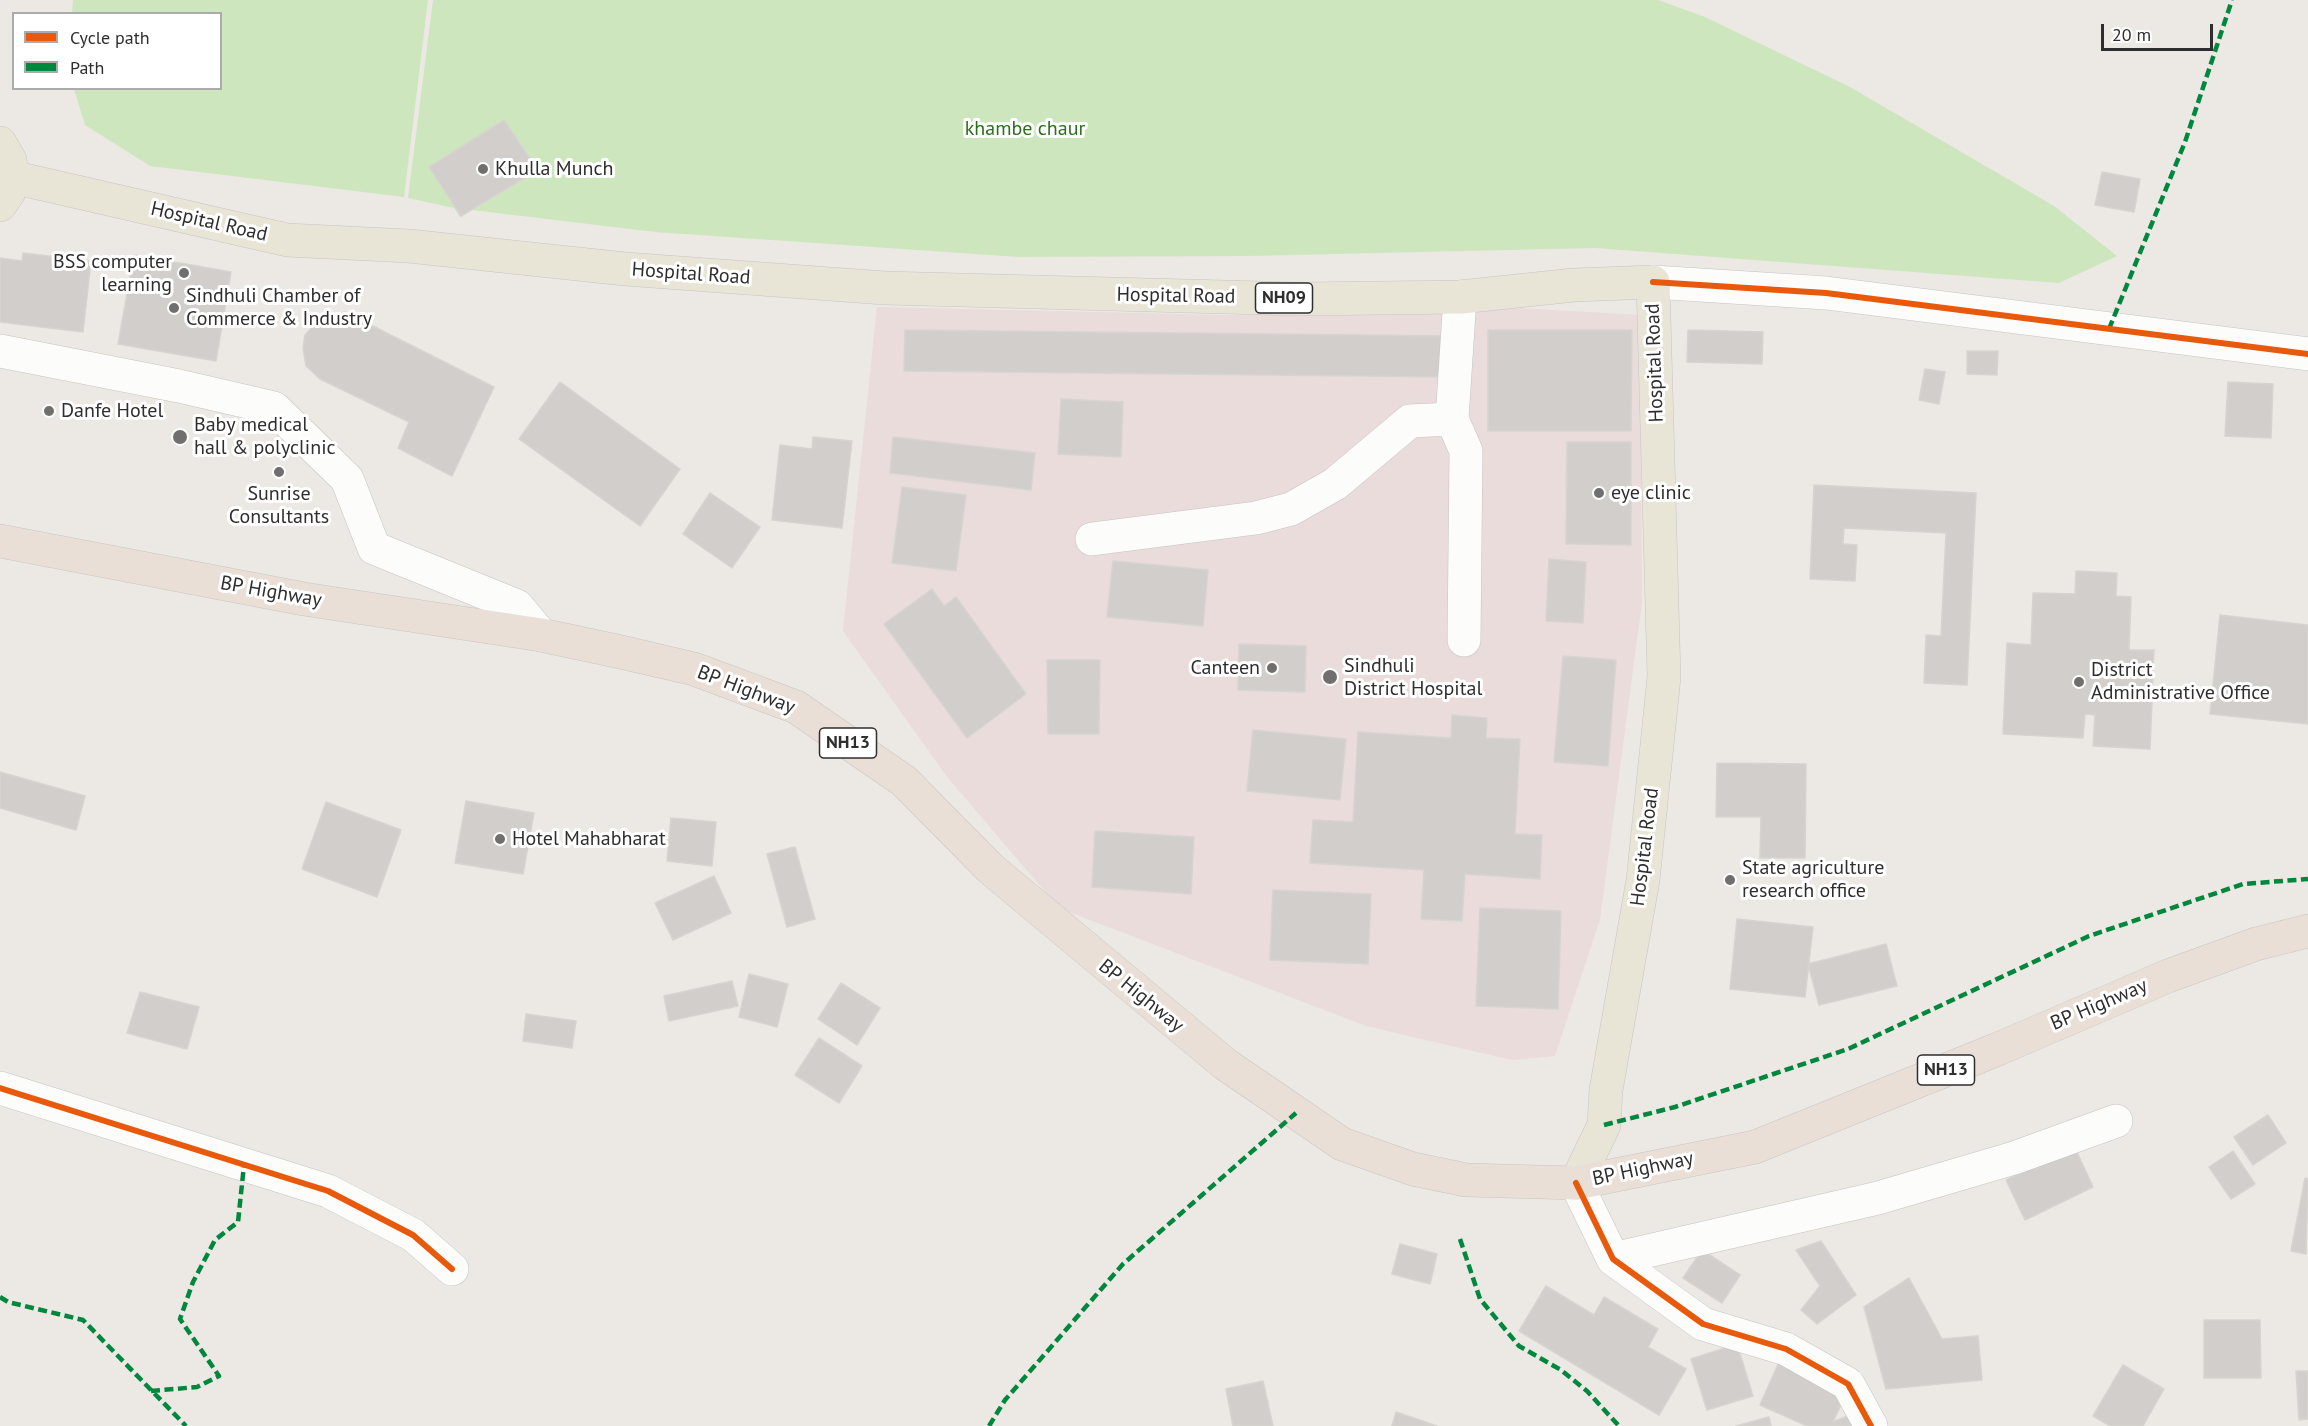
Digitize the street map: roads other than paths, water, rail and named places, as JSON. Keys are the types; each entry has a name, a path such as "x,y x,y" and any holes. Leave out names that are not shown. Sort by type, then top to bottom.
{"highway":[{"name":"BP Highway","path":"0,541 304,598 541,635 694,669 796,707 904,781 991,869 1216,1057 1342,1144 1413,1169 1466,1180 1576,1183 1755,1147 1998,1049 2168,976 2256,944 2308,931"}],"main road":[{"name":"NH09","path":"0,143 10,160 6,191"},
{"name":"Hospital Road","path":"6,191 287,240 409,246 625,269 885,288 1300,299 1460,297 1574,285 1653,282 1664,677 1644,880 1606,1090 1604,1125 1576,1183"}],"street":[{"path":"1653,282 1827,293 2308,354"},
{"path":"1460,297 1452,419 1466,451 1464,640"},
{"path":"0,351 179,386 274,408 347,479 374,548 518,606 541,635"},
{"path":"1092,539 1256,518 1291,509 1335,484 1410,421 1452,419"},
{"path":"0,1088 328,1191 413,1235 452,1269"},
{"path":"1613,1259 1878,1198 2014,1158 2116,1121"},
{"path":"1576,1183 1613,1259 1703,1324 1786,1349 1848,1384 1871,1426"}],"place":[{"name":"Khulla Munch","path":"483,169"},
{"name":"BSS computer learning","path":"184,273"},
{"name":"Sindhuli Chamber of Commerce & Industry","path":"174,308"},
{"name":"Danfe Hotel","path":"49,411"},
{"name":"Baby medical hall & polyclinic","path":"180,437"},
{"name":"Sunrise Consultants","path":"279,472"},
{"name":"eye clinic","path":"1599,493"},
{"name":"Canteen","path":"1272,668"},
{"name":"Sindhuli District Hospital","path":"1330,677"},
{"name":"District Administrative Office","path":"2079,682"},
{"name":"Hotel Mahabharat","path":"500,839"},
{"name":"State agriculture research office","path":"1730,880"}],"park label":[{"name":"khambe chaur","path":"1025,129"}]}
